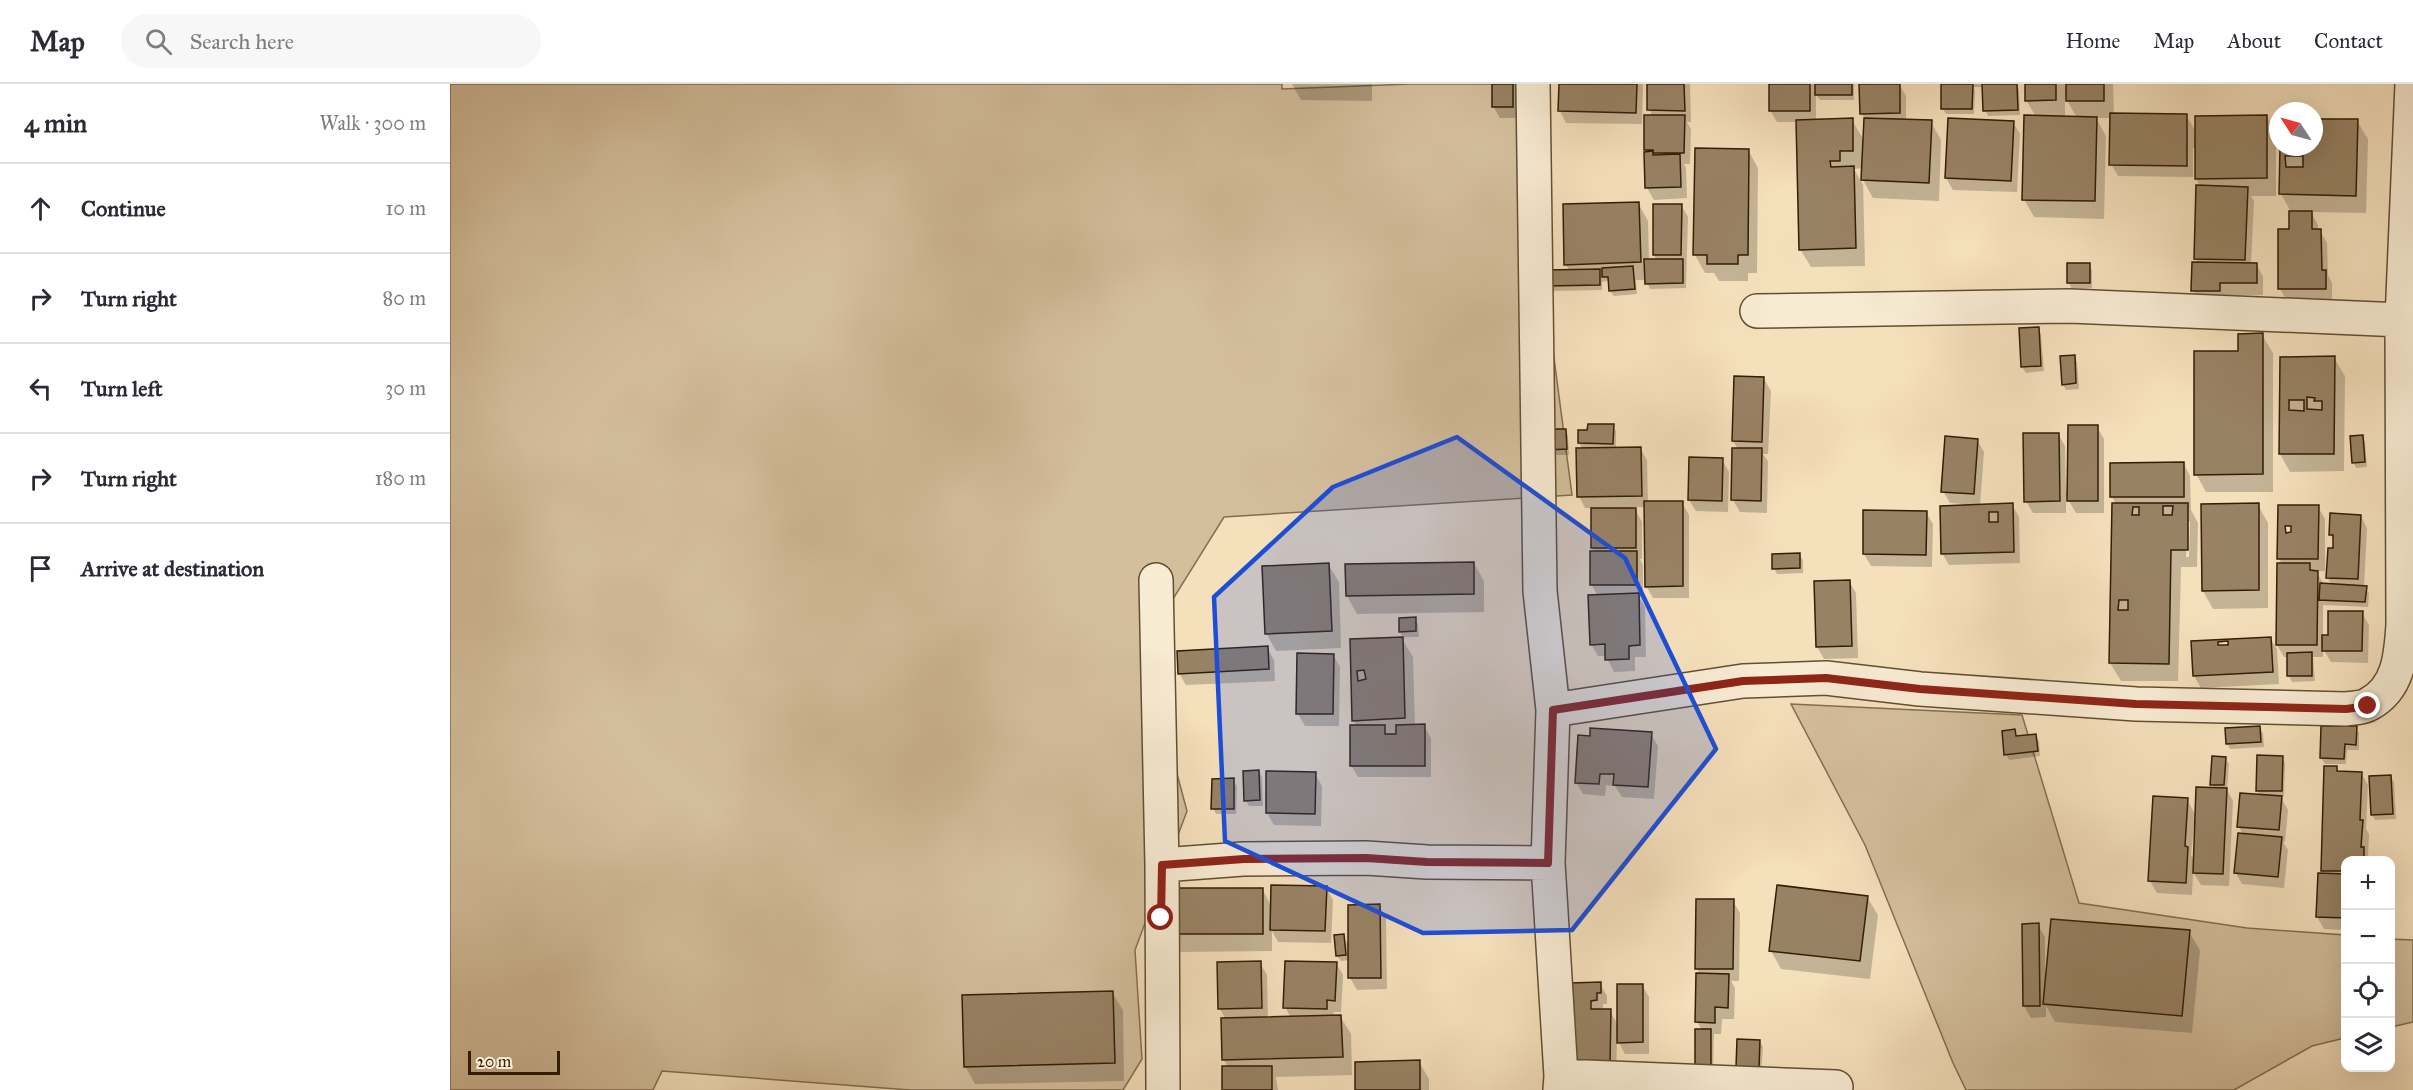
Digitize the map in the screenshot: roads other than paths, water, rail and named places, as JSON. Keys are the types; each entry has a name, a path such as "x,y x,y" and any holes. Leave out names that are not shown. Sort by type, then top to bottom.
{"street":[{"path":"1533,84 1540,591 1553,710 1548,863 1560,1083 1836,1088"},
{"path":"1553,710 1743,681 1826,678 1920,689 2136,704 2346,709 2368,706 2385,693 2395,677 2401,658 2403,625 2402,320 2412,84"},
{"path":"1756,311 2070,306 2402,320"},
{"path":"1156,580 1162,865 1163,1090"},
{"path":"1162,865 1244,859 1366,858 1427,862 1548,863"}]}
